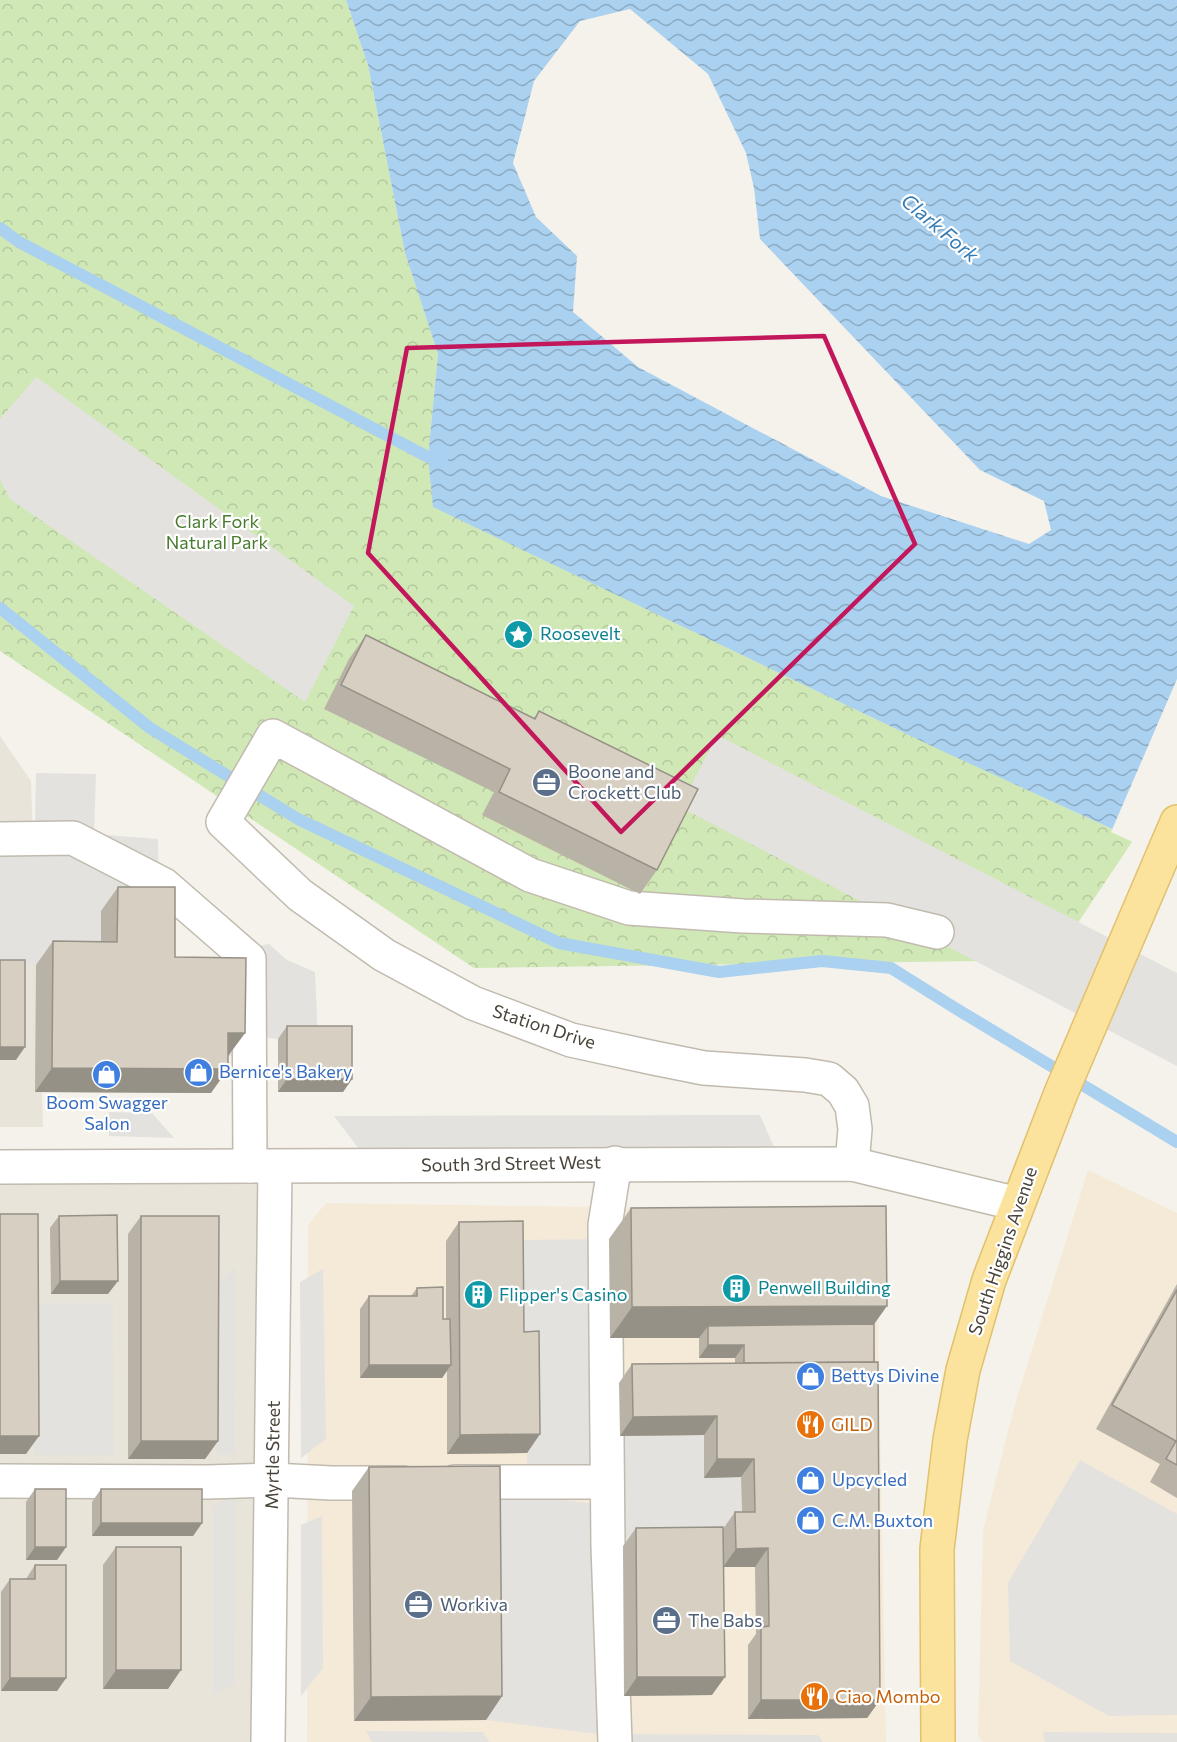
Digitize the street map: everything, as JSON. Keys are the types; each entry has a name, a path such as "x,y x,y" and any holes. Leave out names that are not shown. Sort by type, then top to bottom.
{"main road":[{"name":"South Higgins Avenue","path":"938,1742 937,1550 950,1440 963,1370 989,1280 1061,1093 1177,822"}],"street":[{"name":"Station Drive","path":"852,1164 855,1129 852,1106 843,1091 829,1079 704,1068 654,1058 571,1040 473,1003 384,955 300,895 228,813 273,736 530,875 629,908 743,916 886,920 937,932"},
{"name":"Myrtle Street","path":"0,839 72,838 164,885 249,959 262,1167 273,1480 268,1742"},
{"name":"South 3rd Street West","path":"0,1167 615,1163 852,1164 1018,1204"},
{"path":"615,1163 605,1225 607,1482 615,1742"},
{"path":"0,1481 607,1482"}],"highlighted area":[{"path":"824,336 915,544 621,832 368,553 407,348"}],"shaded area":[{"path":"36,377 354,606 305,702 10,499 0,479 0,419"},
{"path":"717,735 1177,973 1177,1066 680,807"},
{"path":"0,736 31,781 43,1127 0,1127"},
{"path":"36,773 96,774 94,834 158,839 159,911 101,966 36,965 0,968 0,824 35,823"},
{"path":"269,944 287,960 315,972 318,1039 264,1037 264,1056 228,1056 230,952"},
{"path":"109,1112 152,1113 174,1138 109,1136"},
{"path":"760,1115 774,1147 359,1149 334,1116"},
{"path":"0,1167 275,1167 268,1742 0,1742"},
{"path":"1088,1170 1177,1213 1177,1742 983,1742 978,1736 983,1531 1015,1404"},
{"path":"326,1203 876,1211 886,1742 307,1742 308,1225"},
{"path":"609,1239 620,1436 704,1435 704,1478 741,1477 742,1531 710,1546 608,1546 607,1464 527,1464 526,1350 510,1240"},
{"path":"236,1267 235,1454 216,1455 217,1283"},
{"path":"323,1269 326,1439 301,1458 300,1282"},
{"path":"34,1303 113,1303 114,1455 34,1455"},
{"path":"1080,1460 1177,1514 1177,1715 1109,1716 1010,1661 1008,1583"},
{"path":"484,1490 604,1505 605,1735 486,1720"},
{"path":"236,1491 235,1684 213,1694 213,1507"},
{"path":"322,1516 323,1668 301,1696 301,1525"},
{"path":"366,1731 483,1732 489,1742 372,1742"},
{"path":"1043,1732 1177,1733 1177,1742 1045,1742"},
{"path":"626,1734 818,1735 823,1742 630,1742"}],"green space":[{"name":"Clark Fork Natural Park","path":"0,0 346,0 368,65 405,253 438,354 428,457 434,507 907,734 1134,839 1053,960 474,968 0,651"}],"water":[{"name":"Clark Fork","path":"346,0 1177,0 1177,854 1134,839 938,749 433,507 428,457 438,354 405,253 368,65","holes":["630,9 708,74 746,153 754,188 760,239 980,470 1044,501 1051,530 1029,544 881,496 638,367 573,312 577,256 536,217 513,163 534,81 580,21"]}],"pier":[{"path":"1177,679 1177,857 1111,832"}],"building":[{"name":"Boone and Crockett Club","path":"366,635 535,719 539,711 698,789 657,870 499,792 510,769 341,685"},
{"path":"118,887 175,887 175,957 246,958 245,1033 228,1033 228,1069 52,1068 53,941 117,942"},
{"path":"0,960 25,960 25,1047 0,1047"},
{"path":"287,1026 352,1026 352,1079 287,1079"},
{"name":"Penwell Building","path":"886,1206 887,1306 632,1307 631,1208"},
{"path":"0,1214 38,1214 39,1436 0,1436"},
{"path":"117,1215 118,1281 60,1281 59,1216"},
{"path":"141,1216 219,1216 218,1441 141,1441"},
{"name":"Flipper's Casino","path":"523,1221 524,1332 539,1331 540,1434 460,1435 459,1222"},
{"path":"443,1287 443,1319 450,1319 451,1365 369,1365 369,1296 417,1296 417,1288"},
{"path":"1177,1290 1177,1465 1166,1459 1176,1441 1112,1405"},
{"path":"874,1324 874,1362 744,1363 744,1345 708,1345 708,1326"},
{"path":"878,1362 880,1700 761,1700 761,1627 769,1626 768,1548 736,1549 735,1512 755,1512 754,1459 717,1459 717,1416 633,1417 632,1364"},
{"name":"Workiva","path":"500,1466 502,1696 371,1697 369,1467"},
{"path":"35,1489 66,1489 66,1547 35,1547"},
{"path":"101,1489 202,1489 202,1523 101,1523"},
{"name":"The Babs","path":"723,1527 725,1677 637,1677 636,1528"},
{"path":"116,1547 181,1547 181,1670 116,1670"},
{"path":"35,1565 66,1565 66,1678 10,1678 10,1579 35,1579"}],"waterway":[{"path":"0,228 19,242 428,457 442,459"},
{"path":"0,608 150,728 298,819 559,943 719,972 822,961 891,968 1177,1142"}],"place":[{"name":"Roosevelt","path":"519,634"},
{"name":"Boone and Crockett Club","path":"547,782"},
{"name":"Bernice's Bakery","path":"198,1072"},
{"name":"Boom Swagger Salon","path":"107,1074"},
{"name":"Penwell Building","path":"737,1288"},
{"name":"Flipper's Casino","path":"478,1295"},
{"name":"Bettys Divine","path":"810,1376"},
{"name":"GILD","path":"810,1425"},
{"name":"Upcycled","path":"811,1480"},
{"name":"C.M. Buxton","path":"811,1521"},
{"name":"Workiva","path":"419,1605"},
{"name":"The Babs","path":"667,1621"},
{"name":"Ciao Mombo","path":"814,1697"}]}
